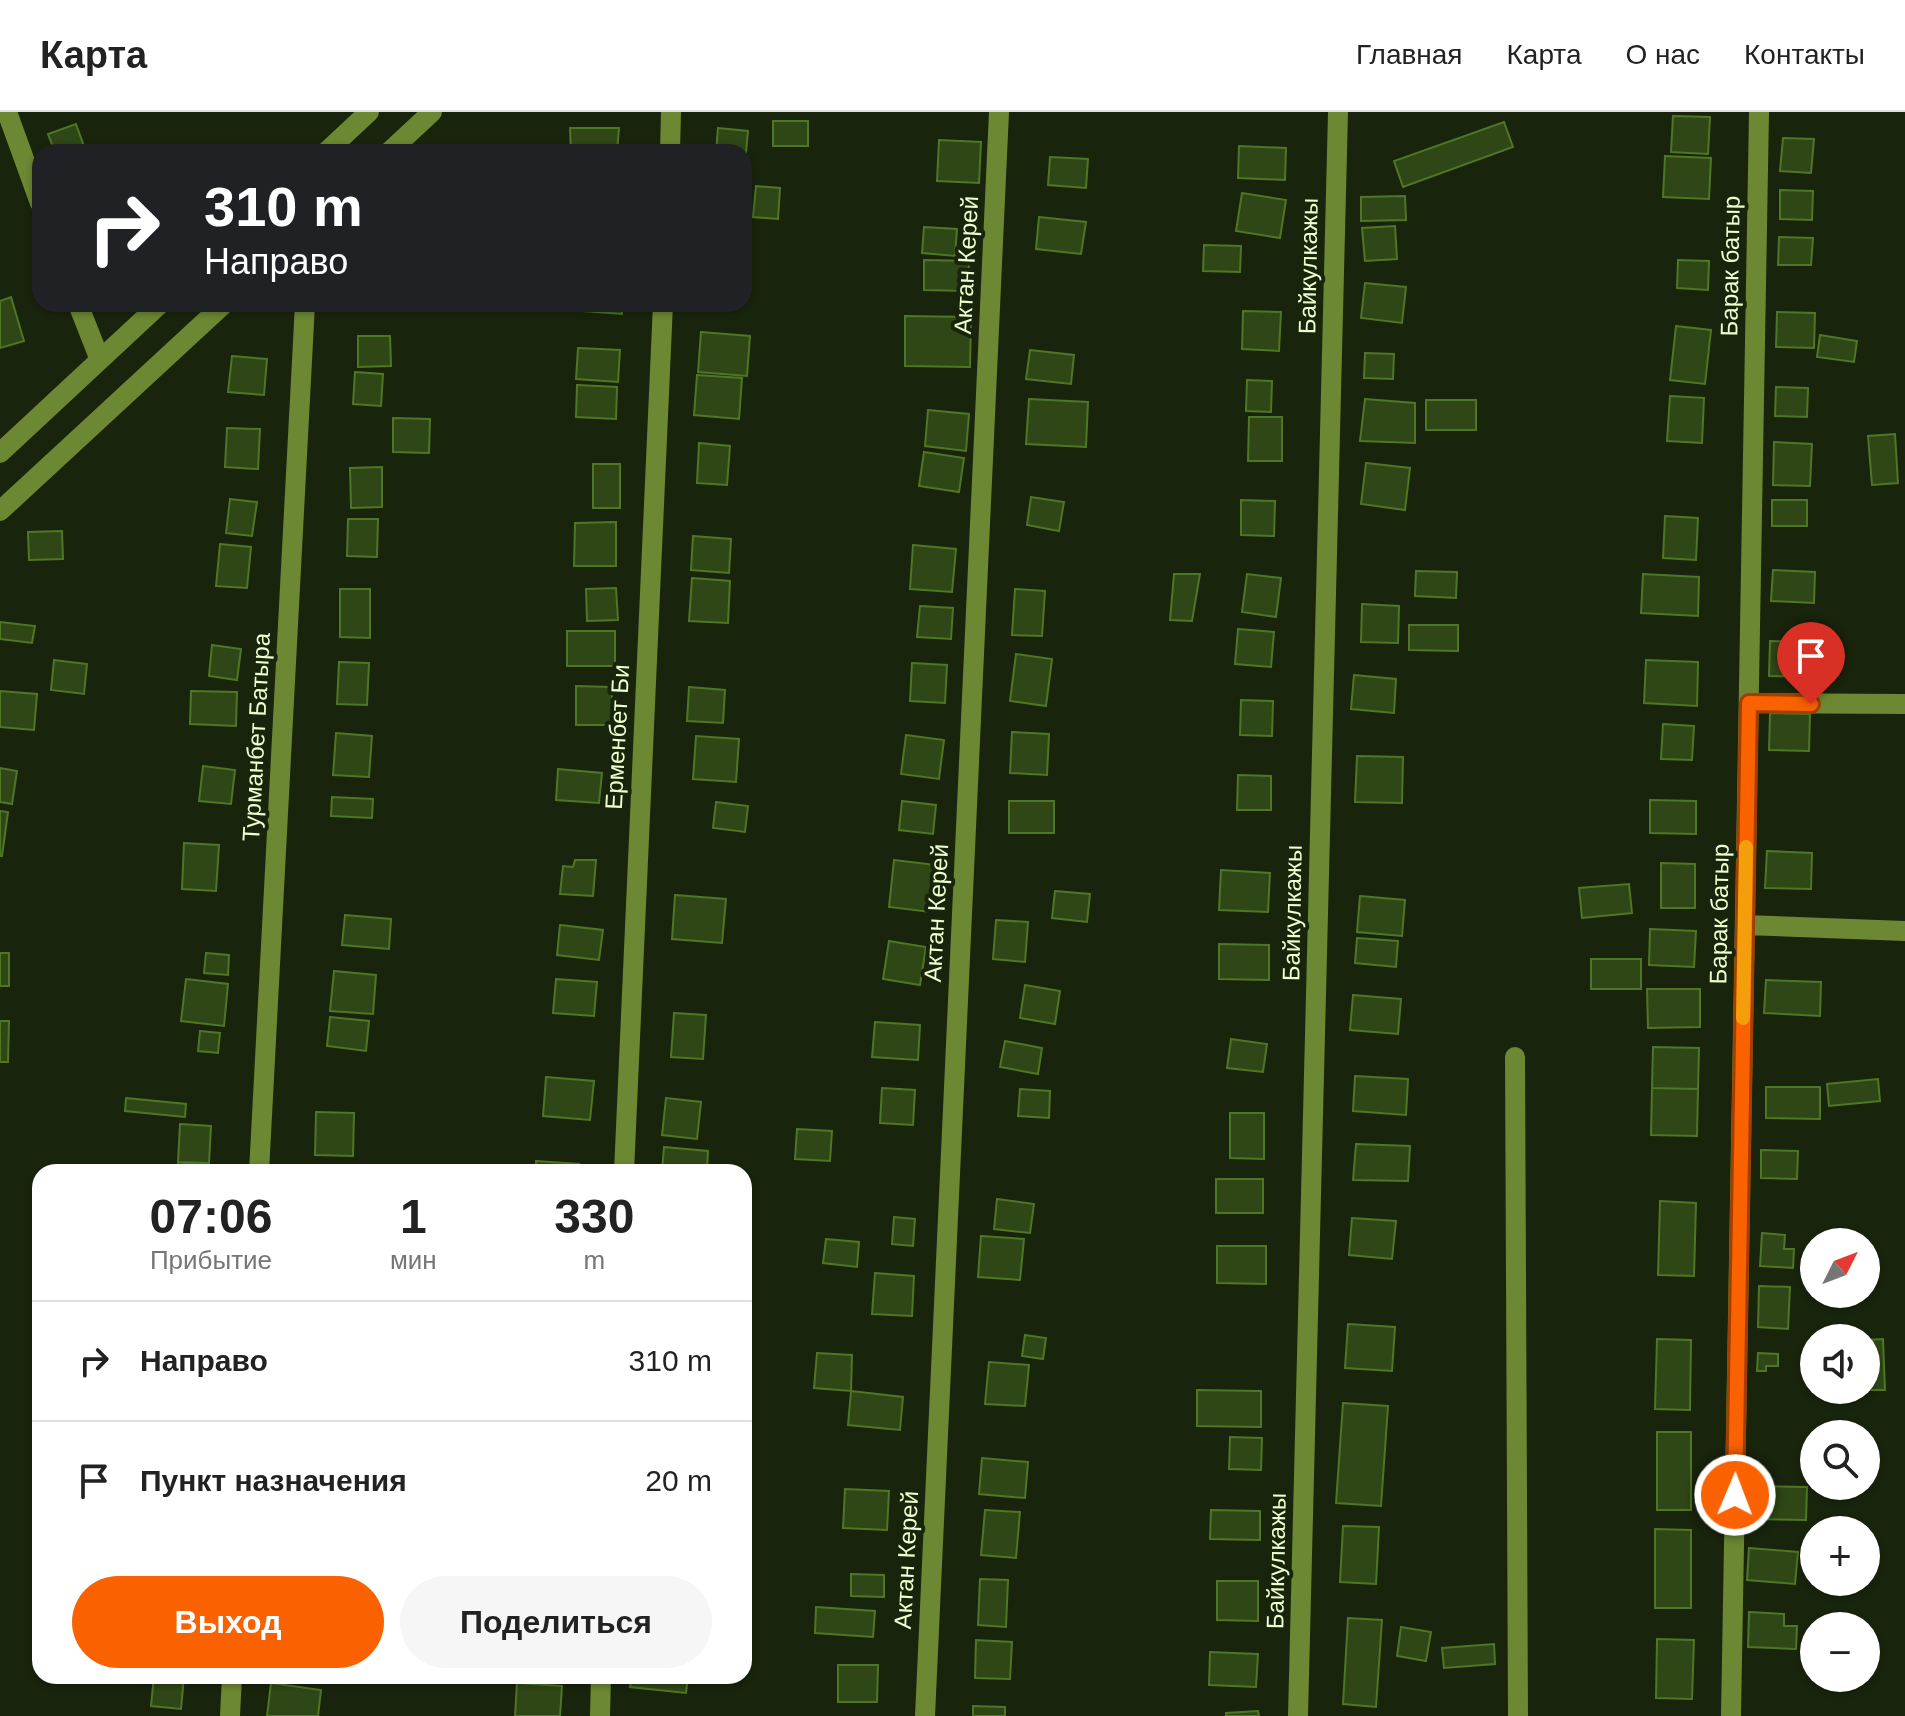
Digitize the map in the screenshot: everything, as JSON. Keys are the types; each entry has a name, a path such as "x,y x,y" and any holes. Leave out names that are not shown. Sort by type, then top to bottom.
{"street":[{"path":"7,112 32,181"},
{"path":"335,144 369,112"},
{"path":"398,144 432,112"},
{"path":"670,144 671,112"},
{"name":"Актан Керей","path":"925,1716 999,112"},
{"name":"Байкулкажы","path":"1298,1716 1338,112"},
{"name":"Барак батыр","path":"1731,1716 1759,112"},
{"path":"81,312 100,360"},
{"path":"0,453 151,312"},
{"path":"0,511 215,312"},
{"name":"Турманбет Батыра","path":"259,1164 305,312"},
{"name":"Ерменбет Би","path":"624,1164 663,312"},
{"path":"1749,703 1905,704"},
{"path":"1745,925 1905,931"},
{"path":"1515,1057 1518,1716"},
{"path":"230,1716 232,1684"},
{"path":"600,1716 601,1684"}],"building":[{"path":"1673,116 1710,117 1708,154 1671,152"},
{"path":"773,121 808,121 808,146 773,146"},
{"path":"1504,122 1513,147 1403,187 1394,161"},
{"path":"76,124 83,144 52,144 48,134"},
{"path":"570,128 619,128 618,144 571,144"},
{"path":"718,128 748,131 747,144 717,144"},
{"path":"1783,138 1814,139 1811,173 1780,171"},
{"path":"939,140 981,142 979,183 937,181"},
{"path":"1239,146 1286,148 1285,180 1238,178"},
{"path":"1665,156 1711,158 1709,199 1663,197"},
{"path":"1050,157 1088,159 1086,188 1048,185"},
{"path":"756,186 780,188 778,219 753,217"},
{"path":"1780,190 1813,191 1812,220 1780,219"},
{"path":"1242,193 1286,200 1280,238 1236,231"},
{"path":"1405,196 1406,220 1361,221 1361,197"},
{"path":"1039,217 1086,222 1081,254 1036,249"},
{"path":"1395,226 1397,259 1365,261 1362,228"},
{"path":"924,227 957,229 955,256 922,253"},
{"path":"1779,237 1813,238 1811,265 1778,265"},
{"path":"1204,245 1241,246 1240,272 1203,271"},
{"path":"924,260 969,261 968,291 924,290"},
{"path":"1678,260 1709,261 1708,290 1677,288"},
{"path":"1365,283 1406,287 1402,323 1361,318"},
{"path":"11,297 24,341 0,348 0,301"},
{"path":"1243,311 1281,312 1279,351 1242,349"},
{"path":"1777,312 1815,313 1814,348 1776,347"},
{"path":"905,316 971,317 970,367 905,366"},
{"path":"1676,326 1711,330 1705,384 1670,380"},
{"path":"701,332 750,336 747,376 698,372"},
{"path":"1820,335 1857,341 1854,362 1817,357"},
{"path":"358,336 390,336 391,366 358,367"},
{"path":"578,348 620,350 618,382 576,379"},
{"path":"1030,350 1074,355 1071,384 1026,379"},
{"path":"1365,353 1394,354 1393,379 1364,378"},
{"path":"232,356 267,359 264,395 228,392"},
{"path":"355,372 383,374 381,406 353,404"},
{"path":"697,375 742,378 739,419 694,415"},
{"path":"1247,380 1272,381 1271,412 1246,411"},
{"path":"577,385 617,387 616,419 576,417"},
{"path":"1776,387 1808,388 1807,417 1775,416"},
{"path":"1670,396 1704,398 1702,443 1667,441"},
{"path":"1029,399 1088,402 1086,447 1026,444"},
{"path":"1365,399 1415,403 1415,443 1360,441"},
{"path":"1426,400 1476,400 1476,430 1426,430"},
{"path":"928,410 969,414 966,451 925,446"},
{"path":"1249,417 1282,417 1282,461 1248,461"},
{"path":"393,418 430,419 429,453 393,452"},
{"path":"227,428 260,429 258,469 225,467"},
{"path":"1895,434 1898,483 1872,485 1868,436"},
{"path":"1774,442 1812,444 1810,486 1773,485"},
{"path":"699,443 730,446 727,485 697,483"},
{"path":"924,452 964,458 959,492 919,486"},
{"path":"1366,463 1410,468 1405,510 1361,504"},
{"path":"593,464 620,464 620,508 593,508"},
{"path":"382,467 382,507 351,508 350,468"},
{"path":"1031,497 1064,502 1059,531 1027,525"},
{"path":"230,499 257,502 252,536 226,533"},
{"path":"1241,500 1275,501 1274,536 1241,535"},
{"path":"1772,500 1807,500 1807,526 1772,526"},
{"path":"1665,516 1698,518 1696,560 1663,558"},
{"path":"348,519 378,519 377,557 347,556"},
{"path":"616,522 616,566 574,566 575,523"},
{"path":"62,531 63,559 29,560 28,532"},
{"path":"693,536 731,539 729,573 691,570"},
{"path":"220,544 251,547 247,588 216,586"},
{"path":"913,545 956,549 952,592 910,589"},
{"path":"1773,570 1815,572 1814,603 1771,601"},
{"path":"1416,571 1457,572 1456,598 1415,596"},
{"path":"1174,574 1200,574 1192,621 1170,620"},
{"path":"1247,574 1281,578 1276,617 1242,612"},
{"path":"1643,574 1699,577 1698,616 1641,613"},
{"path":"692,578 730,581 728,623 689,621"},
{"path":"616,588 618,620 587,621 586,589"},
{"path":"340,589 370,589 370,638 340,637"},
{"path":"1015,589 1045,591 1042,636 1012,635"},
{"path":"1362,604 1399,606 1398,643 1361,642"},
{"path":"920,606 953,608 951,639 917,637"},
{"path":"0,622 35,626 32,643 0,639"},
{"path":"1409,625 1458,625 1458,651 1409,650"},
{"path":"1238,629 1274,632 1271,667 1235,664"},
{"path":"567,631 615,631 615,666 567,666"},
{"path":"1770,641 1814,642 1813,677 1769,676"},
{"path":"212,645 241,649 237,680 209,676"},
{"path":"1016,654 1052,659 1046,706 1010,701"},
{"path":"54,660 87,664 84,694 51,690"},
{"path":"1646,660 1698,662 1697,706 1644,703"},
{"path":"339,662 369,663 367,705 337,704"},
{"path":"912,663 947,665 945,703 910,701"},
{"path":"1354,675 1396,679 1394,713 1351,709"},
{"path":"576,686 612,687 612,725 576,725"},
{"path":"689,687 725,690 723,723 687,721"},
{"path":"0,691 37,694 34,730 0,727"},
{"path":"191,691 237,692 236,726 190,724"},
{"path":"1241,700 1273,701 1272,736 1240,735"},
{"path":"1770,713 1810,714 1809,751 1769,750"},
{"path":"1663,724 1694,726 1692,760 1661,759"},
{"path":"1012,732 1049,734 1047,775 1010,773"},
{"path":"336,733 372,736 369,777 333,775"},
{"path":"906,735 944,740 939,779 901,774"},
{"path":"696,736 739,739 736,782 693,779"},
{"path":"1357,756 1403,757 1402,803 1355,802"},
{"path":"203,766 235,770 231,804 199,801"},
{"path":"0,768 17,771 12,804 0,802"},
{"path":"558,769 602,773 599,803 556,800"},
{"path":"1238,775 1271,776 1271,810 1237,810"},
{"path":"332,797 373,799 372,818 331,816"},
{"path":"1650,800 1696,801 1696,834 1650,833"},
{"path":"902,801 936,805 933,834 899,830"},
{"path":"1009,801 1054,801 1054,833 1009,833"},
{"path":"716,802 748,806 745,832 713,828"},
{"path":"0,811 8,812 2,856 0,856"},
{"path":"184,843 219,845 216,891 182,889"},
{"path":"1767,851 1812,853 1811,889 1765,888"},
{"path":"575,860 596,860 593,896 560,894 563,866 573,867"},
{"path":"894,860 936,865 930,912 889,907"},
{"path":"1661,863 1695,864 1695,908 1661,908"},
{"path":"1221,870 1270,873 1268,912 1219,910"},
{"path":"1629,884 1632,913 1582,918 1579,888"},
{"path":"1055,891 1090,894 1087,922 1052,918"},
{"path":"675,895 726,899 722,943 672,939"},
{"path":"1360,896 1405,900 1402,936 1357,932"},
{"path":"345,915 391,919 389,949 342,945"},
{"path":"996,920 1028,922 1025,962 993,959"},
{"path":"560,925 603,930 599,960 557,955"},
{"path":"1650,929 1696,931 1694,967 1649,965"},
{"path":"1357,938 1398,941 1396,967 1355,963"},
{"path":"889,941 926,947 920,985 883,979"},
{"path":"1219,944 1269,945 1269,980 1219,979"},
{"path":"0,953 9,953 9,986 0,986"},
{"path":"206,953 229,955 228,975 204,973"},
{"path":"1591,959 1641,959 1641,989 1591,989"},
{"path":"334,971 376,975 373,1014 330,1011"},
{"path":"186,979 228,984 224,1026 181,1021"},
{"path":"556,979 597,982 594,1016 553,1013"},
{"path":"1766,980 1821,982 1820,1016 1764,1013"},
{"path":"1025,985 1060,991 1055,1024 1020,1018"},
{"path":"1647,989 1700,989 1700,1027 1648,1028"},
{"path":"1353,995 1401,999 1398,1034 1350,1030"},
{"path":"674,1013 706,1015 703,1059 671,1057"},
{"path":"330,1017 369,1021 366,1051 327,1046"},
{"path":"0,1021 9,1021 8,1062 0,1062"},
{"path":"875,1022 920,1025 918,1060 872,1057"},
{"path":"200,1031 220,1033 218,1053 198,1051"},
{"path":"1231,1039 1267,1044 1263,1072 1227,1068"},
{"path":"1005,1041 1042,1048 1038,1074 1000,1067"},
{"path":"1653,1047 1699,1048 1698,1089 1652,1088"},
{"path":"1355,1076 1408,1079 1406,1115 1353,1111"},
{"path":"546,1077 594,1081 590,1120 543,1116"},
{"path":"1878,1079 1880,1101 1829,1106 1827,1084"},
{"path":"1766,1087 1820,1087 1820,1119 1766,1118"},
{"path":"882,1088 915,1090 913,1125 880,1123"},
{"path":"1652,1088 1698,1089 1697,1136 1651,1135"},
{"path":"1020,1089 1050,1091 1049,1118 1018,1116"},
{"path":"126,1098 186,1104 185,1117 125,1111"},
{"path":"666,1098 701,1102 697,1139 662,1135"},
{"path":"316,1112 354,1113 353,1156 315,1155"},
{"path":"1230,1113 1264,1113 1264,1159 1230,1158"},
{"path":"180,1124 211,1126 209,1163 178,1162"},
{"path":"797,1129 832,1131 830,1161 795,1159"},
{"path":"1356,1144 1410,1146 1408,1181 1353,1180"},
{"path":"664,1147 708,1151 707,1164 663,1164"},
{"path":"1761,1150 1798,1151 1797,1179 1761,1178"},
{"path":"536,1161 579,1164 536,1164"},
{"path":"1216,1179 1263,1179 1263,1213 1216,1213"},
{"path":"997,1199 1034,1204 1030,1233 994,1229"},
{"path":"1660,1201 1696,1203 1694,1276 1658,1275"},
{"path":"894,1217 915,1219 913,1246 892,1244"},
{"path":"1352,1218 1396,1221 1392,1259 1349,1255"},
{"path":"1762,1233 1785,1235 1784,1249 1794,1249 1793,1268 1760,1266"},
{"path":"981,1236 1024,1239 1020,1280 978,1277"},
{"path":"826,1239 859,1242 857,1267 823,1263"},
{"path":"1217,1246 1266,1246 1266,1284 1217,1283"},
{"path":"875,1273 914,1276 912,1316 872,1314"},
{"path":"1759,1286 1790,1287 1788,1329 1758,1327"},
{"path":"1348,1324 1395,1327 1392,1371 1345,1368"},
{"path":"1025,1335 1046,1338 1043,1359 1022,1356"},
{"path":"1657,1339 1691,1340 1690,1410 1655,1409"},
{"path":"1880,1339 1883,1339 1885,1390 1880,1390"},
{"path":"817,1353 852,1355 851,1391 814,1388"},
{"path":"1758,1353 1778,1354 1778,1366 1766,1366 1766,1371 1757,1371"},
{"path":"989,1362 1029,1365 1025,1406 985,1404"},
{"path":"1197,1390 1261,1391 1261,1427 1197,1426"},
{"path":"851,1391 903,1397 900,1430 848,1425"},
{"path":"1343,1403 1388,1406 1381,1506 1336,1503"},
{"path":"1657,1432 1691,1432 1691,1510 1657,1510"},
{"path":"1230,1437 1262,1438 1261,1470 1229,1469"},
{"path":"982,1458 1028,1462 1025,1498 979,1494"},
{"path":"1751,1486 1800,1487 1800,1500 1807,1500 1806,1516 1800,1516 1800,1520 1751,1519"},
{"path":"845,1489 889,1491 887,1530 843,1528"},
{"path":"985,1510 1020,1512 1016,1558 981,1555"},
{"path":"1211,1510 1260,1511 1260,1540 1210,1539"},
{"path":"1343,1526 1379,1527 1376,1584 1340,1582"},
{"path":"1655,1529 1691,1530 1691,1608 1655,1608"},
{"path":"1749,1548 1798,1552 1795,1584 1747,1580"},
{"path":"851,1574 884,1575 884,1597 851,1596"},
{"path":"980,1579 1008,1580 1006,1627 978,1625"},
{"path":"1217,1581 1258,1581 1258,1621 1217,1620"},
{"path":"816,1607 875,1611 873,1637 815,1633"},
{"path":"1749,1612 1784,1614 1784,1626 1797,1626 1796,1649 1748,1647"},
{"path":"1348,1618 1382,1620 1376,1707 1343,1704"},
{"path":"1401,1627 1431,1632 1426,1661 1397,1656"},
{"path":"1657,1639 1694,1640 1692,1699 1656,1698"},
{"path":"976,1640 1012,1642 1010,1679 975,1678"},
{"path":"1494,1644 1495,1664 1444,1668 1442,1648"},
{"path":"1210,1652 1258,1654 1256,1687 1209,1685"},
{"path":"838,1665 878,1665 877,1702 838,1702"},
{"path":"153,1684 183,1684 181,1709 151,1706"},
{"path":"271,1684 321,1690 318,1716 267,1716"},
{"path":"517,1684 562,1686 560,1716 515,1716"},
{"path":"631,1684 687,1684 686,1693 630,1687"},
{"path":"973,1706 1005,1707 1005,1716 973,1716"},
{"path":"1258,1711 1259,1716 1226,1716 1226,1713"}],"slow traffic":[{"path":"1743,1018 1746,847"}],"route":[{"path":"1735,1495 1749,703 1811,704"}]}
